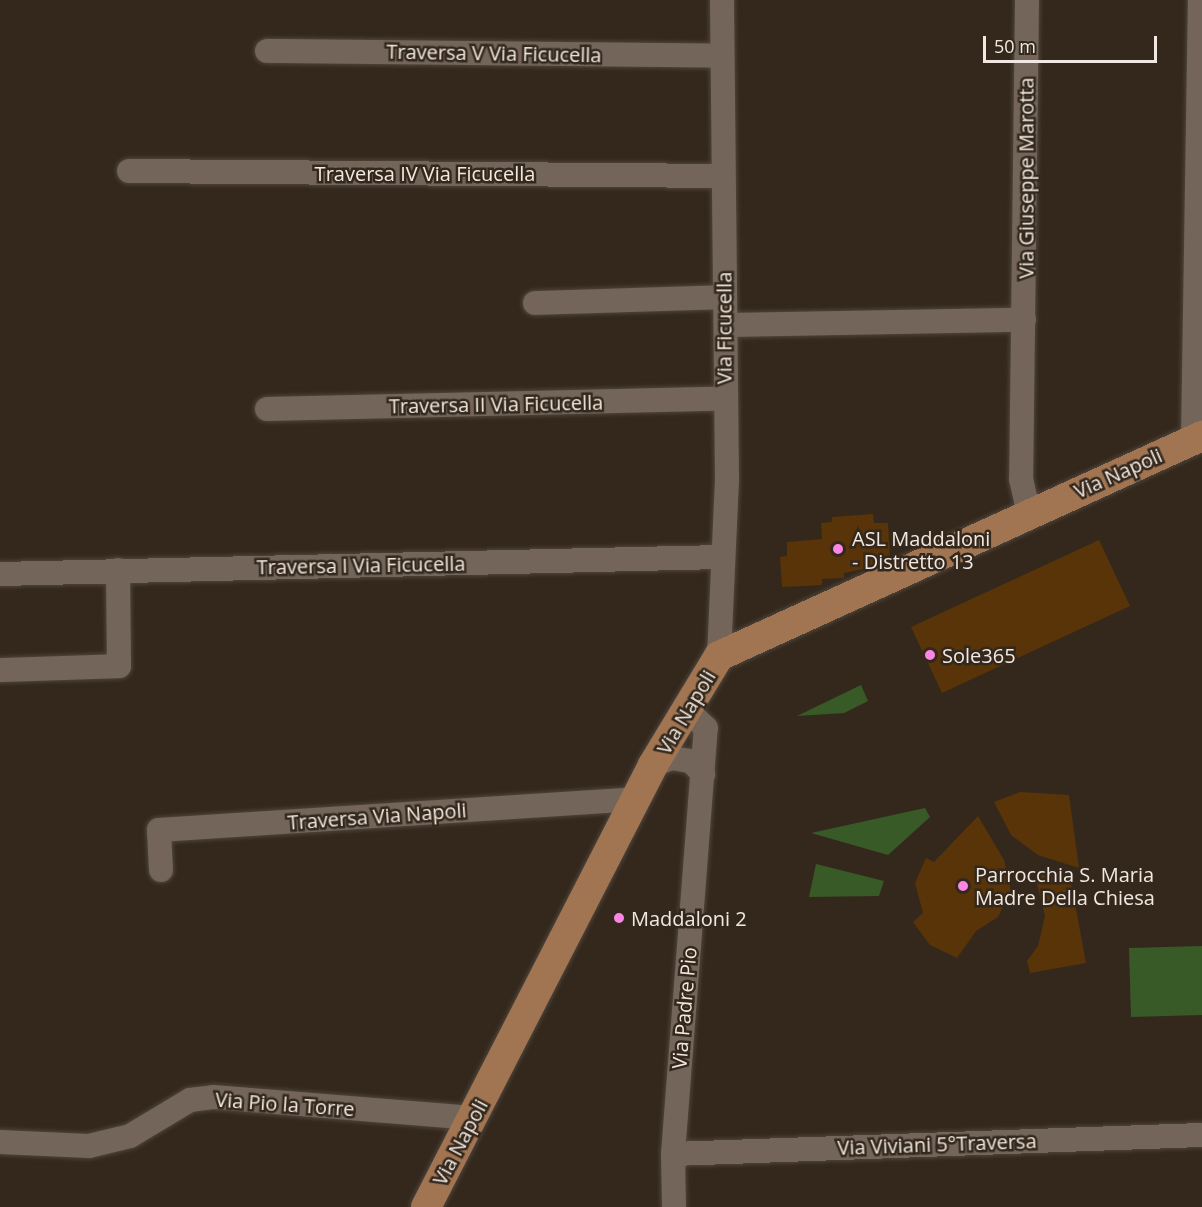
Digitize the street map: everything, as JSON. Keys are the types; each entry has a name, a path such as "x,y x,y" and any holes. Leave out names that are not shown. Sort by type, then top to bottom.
{"main road":[{"name":"Via Napoli","path":"426,1207 653,765 719,656 1197,438"}],"street":[{"name":"Via Ficucella","path":"719,656 726,325 720,56 722,0"},
{"name":"Via Giuseppe Marotta","path":"1027,0 1021,479 1029,513"},
{"path":"1197,438 1200,0"},
{"name":"Traversa V Via Ficucella","path":"267,51 720,56"},
{"name":"Traversa IV Via Ficucella","path":"129,171 722,176"},
{"path":"535,303 725,297"},
{"path":"726,325 1024,320"},
{"name":"Traversa II Via Ficucella","path":"267,409 725,399"},
{"name":"Traversa I Via Ficucella","path":"0,574 722,557"},
{"path":"0,670 119,666 118,570"},
{"name":"Via Padre Pio","path":"674,1207 673,1154 706,728 687,710"},
{"path":"653,765 671,758 691,762 703,774"},
{"name":"Traversa Via Napoli","path":"161,870 159,830 636,799"},
{"name":"Via Pio la Torre","path":"0,1142 89,1146 130,1136 190,1100 213,1097 473,1118"},
{"name":"Via Viviani 5°Traversa","path":"673,1154 1202,1135"}],"green space":[{"path":"861,685 868,701 844,713 797,716"},
{"path":"925,808 930,817 888,855 811,833"},
{"path":"816,864 884,881 879,896 809,897"},
{"path":"1202,946 1202,1015 1131,1017 1129,948"}],"building":[{"name":"ASL Maddaloni - Distretto 13","path":"873,514 874,523 888,523 890,560 873,561 873,567 844,573 844,578 822,579 822,585 782,587 780,557 787,556 787,542 822,539 821,523 832,522 832,517"},
{"path":"1099,540 1130,606 942,693 911,627"},
{"path":"1020,792 1069,795 1079,868 1038,855 1011,835 994,802"},
{"name":"Parrocchia S. Maria Madre Della Chiesa","path":"978,816 1004,860 1011,890 998,917 976,931 957,958 930,945 913,922 923,913 915,883 926,858 934,862"},
{"path":"1039,869 1071,882 1086,963 1030,973 1027,961 1038,946 1045,916 1036,880"}],"place":[{"name":"ASL Maddaloni - Distretto 13","path":"838,549"},
{"name":"Sole365","path":"930,655"},
{"name":"Parrocchia S. Maria Madre Della Chiesa","path":"963,886"},
{"name":"Maddaloni 2","path":"619,918"}]}
